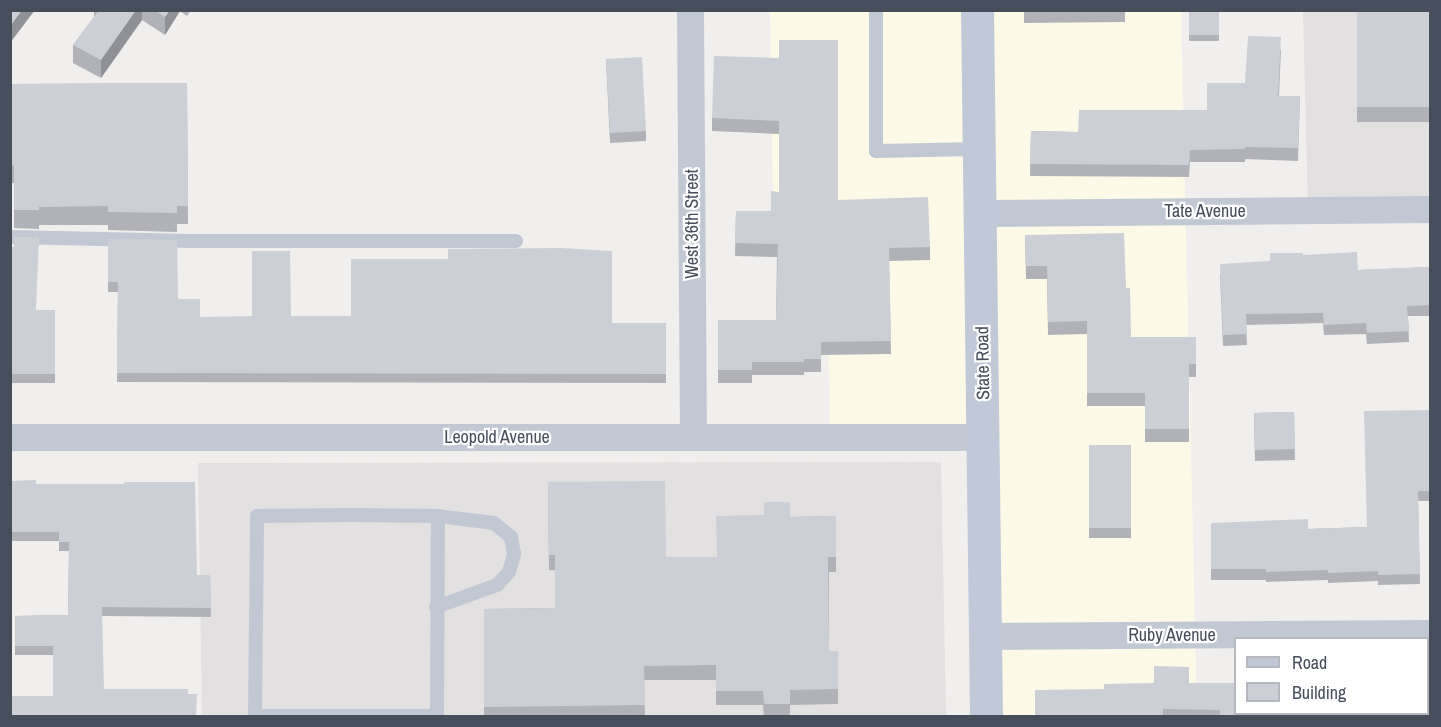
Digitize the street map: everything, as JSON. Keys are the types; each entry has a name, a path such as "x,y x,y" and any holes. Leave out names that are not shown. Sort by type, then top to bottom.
{"main road":[{"name":"State Road","path":"976,10 984,437 986,717"}],"street":[{"name":"West 36th Street","path":"690,10 693,437"},
{"name":"Tate Avenue","path":"980,213 1431,209"},
{"name":"Leopold Avenue","path":"10,437 984,437"},
{"name":"Ruby Avenue","path":"985,636 1431,633"}],"lane":[{"path":"876,10 876,151 979,149"},
{"path":"10,237 516,241"},
{"path":"436,607 497,585 508,572 514,554 511,537 494,523 438,516 257,516 255,716 437,716 436,607 438,516"}],"shaded area":[{"path":"770,11 1181,11 1197,716 986,716 984,437 830,437 826,202 773,200"},
{"path":"1303,11 1430,11 1430,209 1308,210"},
{"path":"941,462 946,716 202,716 198,463"}],"building":[{"path":"10,10 22,10 10,26"},
{"path":"99,10 136,10 101,60 73,45"},
{"path":"154,10 170,10 165,17"},
{"path":"1024,10 1125,10 1125,12 1024,12"},
{"path":"1189,10 1219,10 1219,35 1189,35"},
{"path":"1357,10 1431,10 1431,107 1357,107"},
{"path":"1248,36 1281,37 1278,96 1300,96 1298,148 1245,147 1245,149 1190,150 1189,165 1030,164 1031,131 1078,132 1079,110 1207,110 1207,83 1245,83"},
{"path":"779,40 838,40 838,200 928,197 930,247 889,248 891,341 821,342 821,359 804,359 804,362 752,362 752,370 718,370 718,320 776,320 778,244 735,243 736,211 771,211 771,191 779,192 779,121 712,118 714,56 779,58"},
{"path":"642,57 646,131 610,133 606,59"},
{"path":"187,83 188,206 177,206 177,213 108,212 108,206 39,207 39,210 14,210 14,165 10,165 10,84"},
{"path":"1124,233 1126,288 1130,288 1131,337 1196,337 1196,364 1189,364 1189,429 1145,429 1145,393 1087,393 1087,321 1048,322 1047,266 1026,266 1025,235"},
{"path":"14,237 39,237 36,310 55,310 55,374 10,374 10,247 14,247"},
{"path":"108,239 177,240 178,299 200,299 200,317 252,317 252,251 290,251 291,316 351,316 351,259 448,259 448,249 561,248 612,251 612,323 666,323 666,374 117,373 118,282 108,282"},
{"path":"1357,252 1358,270 1431,267 1431,305 1407,306 1409,331 1367,333 1366,323 1324,325 1323,313 1246,314 1247,334 1223,335 1220,264 1270,261 1270,253 1303,253 1303,255"},
{"path":"1431,377 1431,491 1418,491 1420,574 1378,575 1378,571 1328,573 1328,570 1266,572 1266,569 1211,569 1211,523 1308,519 1308,529 1367,527 1364,411 1429,410"},
{"path":"1294,412 1295,449 1255,450 1254,413"},
{"path":"1089,445 1131,445 1131,528 1089,528"},
{"path":"36,480 36,484 195,482 197,575 210,575 211,608 102,607 104,689 188,689 188,694 197,694 196,717 10,717 10,696 53,696 53,646 15,646 15,616 68,615 69,542 59,542 59,532 10,532 10,481"},
{"path":"665,481 666,557 717,557 716,516 764,515 764,502 790,502 790,517 836,516 836,557 828,557 829,651 838,651 838,689 790,690 790,704 764,704 763,691 716,691 716,665 644,666 645,705 484,707 484,609 555,608 555,555 549,555 548,482"},
{"path":"1154,666 1189,667 1189,683 1234,683 1234,715 1252,715 1252,717 1220,717 1220,710 1163,709 1163,717 1035,717 1035,690 1104,689 1104,684 1154,683"}]}
